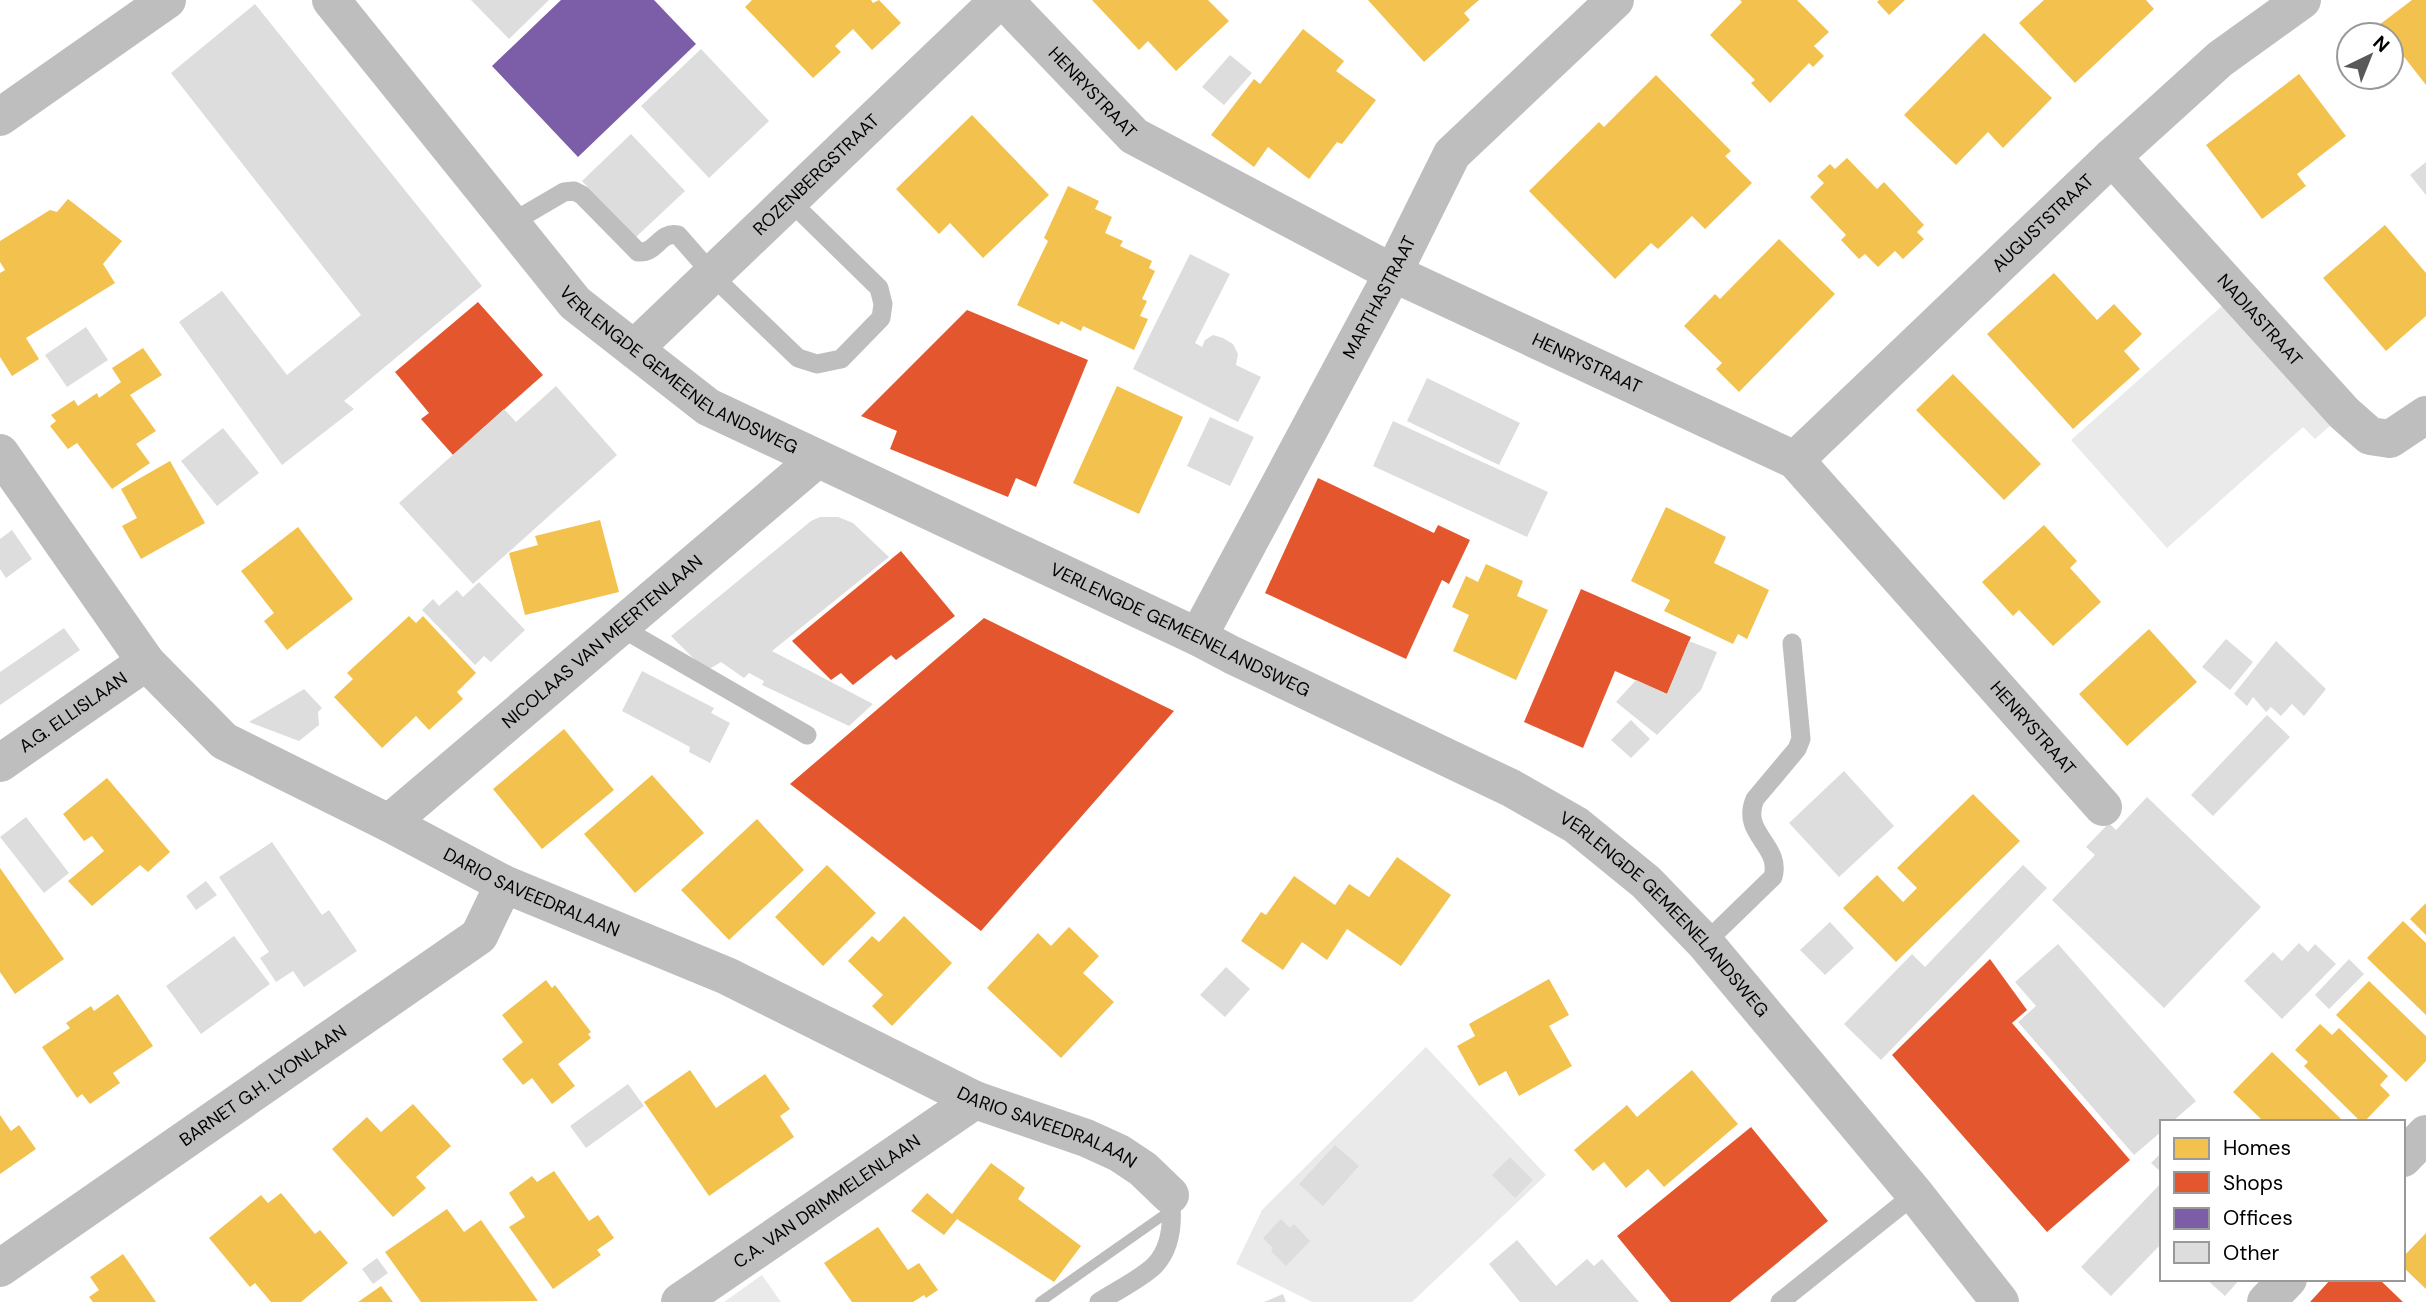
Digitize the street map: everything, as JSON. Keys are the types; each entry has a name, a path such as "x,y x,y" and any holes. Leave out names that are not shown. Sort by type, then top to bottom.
{"street":[{"path":"0,117 167,0"},
{"name":"VERLENGDE GEMEENELANDSWEG","path":"331,0 575,303 708,407 1198,636 1232,655 1511,788 1576,825 1646,882 1705,943 1915,1194 2000,1302"},
{"name":"ROZENBERGSTRAAT","path":"634,349 1002,0"},
{"name":"HENRYSTRAAT","path":"1002,0 1134,136 1393,273 1795,460 2103,807"},
{"name":"MARTHASTRAAT","path":"1198,636 1393,273 1452,154 1615,0"},
{"name":"AUGUSTSTRAAT","path":"1795,460 2112,156 2220,59 2302,0"},
{"name":"NADIASTRAAT","path":"2112,156 2344,413 2370,436 2390,439 2426,415"},
{"name":"DARIO SAVEEDRALAAN","path":"0,453 145,662 224,741 504,884 727,976 975,1100 1086,1138 1119,1153 1143,1169 1170,1195"},
{"name":"NICOLAAS VAN MEERTENLAAN","path":"389,823 817,458"},
{"name":"A.G. ELLISLAAN","path":"0,763 145,662"},
{"name":"BARNET G.H. LYONLAAN","path":"0,1268 478,936 504,884"},
{"name":"C.A. VAN DRIMMELENLAAN","path":"680,1302 975,1100"},
{"path":"2405,1156 2426,1134"},
{"path":"2266,1302 2286,1281"}],"lane":[{"path":"511,223 564,192 573,191 582,195 638,252 646,253 652,250 665,236 678,235 711,274 798,358 817,364 841,359 881,318 883,304 879,288 789,200"},
{"path":"621,627 807,735"},
{"path":"1705,943 1760,892 1773,877 1776,868 1750,818 1755,799 1797,749 1801,739 1792,643"},
{"path":"1780,1302 1915,1194"},
{"path":"1099,1302 1155,1265 1167,1245 1171,1227 1170,1195"}],"shaded area":[{"path":"2223,305 2331,425 2315,439 2303,427 2167,548 2071,440"},
{"path":"1426,1047 1546,1175 1412,1302 1312,1302 1236,1264 1262,1210"},
{"path":"762,1275 781,1302 724,1302"}],"building: Homes":[{"path":"752,0 871,0 873,3 879,0 901,23 872,50 853,29 835,46 841,52 813,78 745,7"},
{"path":"1092,0 1208,0 1229,21 1176,71 1148,41 1139,50"},
{"path":"1368,0 1479,0 1464,13 1470,20 1424,62"},
{"path":"1740,0 1797,0 1829,32 1814,46 1824,56 1813,67 1809,63 1770,103 1751,83 1755,80 1710,35 1742,2"},
{"path":"1905,0 1889,15 1877,2"},
{"path":"2044,0 2146,0 2154,9 2075,83 2019,23"},
{"path":"2412,0 2426,0 2426,85 2405,58 2405,21 2384,21"},
{"path":"1303,29 1344,61 1336,71 1376,100 1342,144 1337,142 1309,179 1268,147 1254,167 1211,135 1254,79 1260,84"},
{"path":"1984,33 2052,98 2003,148 1988,132 1956,165 1904,115"},
{"path":"2299,74 2346,136 2297,174 2306,186 2262,219 2206,145"},
{"path":"1656,75 1731,151 1725,156 1752,183 1705,229 1692,216 1658,249 1651,243 1615,279 1529,191 1599,122 1604,127"},
{"path":"972,115 1049,195 983,258 950,223 939,234 896,189"},
{"path":"1847,158 1877,189 1884,182 1924,225 1917,232 1924,239 1903,259 1895,251 1878,267 1865,254 1859,259 1841,240 1846,235 1810,197 1824,183 1817,176 1830,164 1835,169"},
{"path":"1068,186 1099,201 1095,209 1112,217 1105,233 1123,241 1120,246 1152,261 1149,268 1155,271 1142,299 1147,301 1140,316 1148,319 1134,350 1083,326 1081,331 1061,321 1059,325 1017,305 1048,241 1044,238"},
{"path":"68,199 122,241 103,264 115,283 26,338 39,359 12,376 0,357 0,273 5,270 0,262 0,241 50,210 57,212"},
{"path":"2385,225 2426,273 2426,316 2386,351 2323,278"},
{"path":"1779,239 1835,294 1739,392 1716,369 1722,363 1684,326 1715,294 1720,299"},
{"path":"2054,273 2097,320 2114,304 2142,334 2124,351 2140,369 2073,429 1987,334"},
{"path":"143,348 162,375 130,395 156,431 136,444 150,463 112,489 77,443 68,449 50,426 56,421 51,415 74,400 78,406 97,393 99,398 121,382 112,368"},
{"path":"1953,374 2041,464 2004,500 1916,410"},
{"path":"1117,386 1183,417 1139,514 1073,483"},
{"path":"170,461 205,523 141,559 122,526 137,518 121,489"},
{"path":"1666,507 1726,537 1714,563 1769,590 1747,639 1738,634 1733,644 1664,611 1670,600 1631,581"},
{"path":"600,520 619,592 525,615 509,553 538,545 535,536"},
{"path":"2044,525 2077,561 2070,568 2101,602 2053,646 2019,610 2013,616 1982,582"},
{"path":"298,527 353,599 287,650 264,621 274,613 241,571"},
{"path":"1486,564 1523,581 1517,596 1548,610 1516,680 1453,651 1469,615 1452,607 1466,576 1478,582"},
{"path":"409,616 416,623 423,616 476,673 457,692 463,699 429,730 416,716 382,748 334,697 353,679 347,673"},
{"path":"2149,629 2197,682 2127,746 2079,694"},
{"path":"564,729 614,790 542,849 493,789"},
{"path":"652,775 704,833 635,893 584,834"},
{"path":"107,778 170,852 148,872 140,865 92,906 68,881 104,851 92,836 84,841 63,814"},
{"path":"1973,794 2020,841 1896,962 1843,908 1877,875 1903,902 1917,888 1897,868"},
{"path":"757,819 804,870 729,940 681,890"},
{"path":"1397,857 1451,895 1401,966 1347,929 1327,960 1302,942 1283,970 1241,941 1261,912 1266,915 1294,876 1335,905 1349,884 1369,897"},
{"path":"827,865 876,913 823,966 775,917"},
{"path":"0,868 64,959 15,994 0,972"},
{"path":"2426,903 2426,935 2410,919"},
{"path":"904,916 952,963 892,1026 872,1006 883,995 848,961 872,936 879,942"},
{"path":"2403,921 2426,943 2426,1015 2367,958"},
{"path":"1069,927 1099,956 1083,973 1114,1002 1061,1058 987,988 1038,933 1051,946"},
{"path":"1549,979 1569,1015 1549,1026 1572,1066 1519,1096 1506,1071 1479,1086 1457,1046 1475,1036 1469,1024"},
{"path":"546,980 552,988 555,985 591,1032 588,1034 591,1038 558,1064 575,1086 552,1104 532,1078 523,1085 502,1059 523,1042 502,1015"},
{"path":"2369,981 2426,1036 2426,1061 2406,1082 2336,1015"},
{"path":"118,994 153,1046 113,1073 120,1083 90,1104 82,1094 77,1098 42,1047 70,1028 66,1023 91,1006 94,1011"},
{"path":"2320,1024 2332,1035 2339,1028 2388,1076 2380,1085 2390,1095 2366,1120 2359,1120 2304,1066 2308,1062 2295,1050"},
{"path":"2272,1052 2341,1119 2260,1120 2233,1092"},
{"path":"690,1070 716,1108 765,1074 790,1109 780,1116 794,1137 709,1196 644,1102"},
{"path":"1692,1070 1738,1124 1664,1187 1648,1169 1626,1188 1604,1162 1593,1171 1574,1150 1627,1105 1637,1117"},
{"path":"413,1104 451,1146 416,1177 426,1188 393,1217 332,1149 367,1117 381,1132"},
{"path":"0,1115 11,1131 19,1125 36,1149 0,1174"},
{"path":"991,1163 1025,1188 1018,1199 1081,1246 1054,1282 957,1219 944,1235 911,1211 927,1193 952,1214"},
{"path":"554,1171 589,1221 598,1215 614,1238 597,1250 601,1255 553,1289 509,1227 525,1217 509,1193 532,1176 537,1182"},
{"path":"281,1193 315,1234 320,1230 348,1263 301,1302 271,1302 255,1283 250,1287 209,1238 261,1195 268,1203"},
{"path":"447,1209 464,1232 481,1220 538,1301 421,1302 385,1252"},
{"path":"878,1227 908,1270 919,1263 938,1290 913,1302 852,1302 824,1263"},
{"path":"2426,1233 2426,1289 2405,1269 2405,1255"},
{"path":"123,1254 156,1302 93,1302 89,1297 99,1290 90,1277"},
{"path":"381,1286 393,1302 358,1302"}],"building: Shops":[{"path":"478,302 543,375 453,455 421,419 429,413 395,372"},
{"path":"967,310 1088,360 1036,487 1016,478 1008,497 890,449 897,431 861,416"},
{"path":"1318,478 1434,533 1438,525 1470,540 1449,584 1442,580 1406,659 1265,593"},
{"path":"901,551 955,616 896,660 891,655 853,685 841,673 831,680 792,641"},
{"path":"1581,589 1691,637 1667,694 1615,671 1583,748 1524,722"},
{"path":"984,618 1174,711 981,931 790,784"},
{"path":"1990,959 2027,1010 2012,1023 2130,1160 2047,1232 1892,1055"},
{"path":"1751,1127 1828,1221 1730,1302 1671,1302 1617,1236"},
{"path":"2329,1281 2381,1281 2403,1302 2310,1302"}],"building: Offices":[{"path":"561,0 654,0 696,44 578,157 492,66"}],"building: Other":[{"path":"471,0 549,0 509,39"},
{"path":"255,4 482,286 344,401 354,409 282,465 179,322 222,291 287,375 361,315 171,73"},
{"path":"701,49 769,121 709,178 641,106"},
{"path":"1230,55 1252,73 1224,105 1202,87"},
{"path":"631,134 685,191 636,237 582,181"},
{"path":"2426,162 2426,195 2410,175"},
{"path":"1190,254 1230,274 1195,343 1202,347 1205,340 1213,335 1223,338 1233,344 1238,354 1236,365 1261,377 1238,422 1133,369"},
{"path":"86,327 108,360 67,387 45,355"},
{"path":"1427,378 1520,423 1499,465 1407,421"},
{"path":"556,386 617,455 473,584 399,503 504,409 516,422"},
{"path":"1210,417 1254,437 1230,486 1187,466"},
{"path":"1393,421 1548,492 1527,537 1373,466"},
{"path":"223,428 259,473 217,506 181,461"},
{"path":"820,517 838,517 853,523 889,557 772,651 873,704 849,726 762,685 764,681 749,673 744,678 721,662 706,671 671,636 811,521"},
{"path":"12,530 32,559 6,578 0,569 0,539"},
{"path":"479,582 525,630 491,662 484,656 475,665 422,610 433,599 439,606 457,590 463,597"},
{"path":"64,628 80,650 0,705 0,672"},
{"path":"2226,639 2253,662 2230,690 2202,667"},
{"path":"1689,641 1717,652 1701,690 1657,735 1616,702 1636,680 1667,694"},
{"path":"2276,641 2326,689 2304,716 2292,704 2281,716 2271,707 2266,712 2253,697 2247,706 2234,694"},
{"path":"642,671 714,708 711,713 730,723 710,763 689,752 690,747 622,711"},
{"path":"304,689 322,708 318,712 319,725 299,741 249,722"},
{"path":"2267,715 2290,737 2213,816 2191,795"},
{"path":"1631,720 1650,739 1631,758 1611,740"},
{"path":"1844,771 1894,826 1839,877 1789,823"},
{"path":"2147,797 2261,907 2164,1008 2052,900 2095,855 2086,847 2109,823 2116,830"},
{"path":"26,817 69,873 44,893 0,837"},
{"path":"272,842 322,915 329,910 357,951 304,987 293,971 276,982 260,958 269,952 219,877"},
{"path":"2023,865 2047,888 1881,1060 1844,1024 1912,954 1925,967"},
{"path":"206,881 217,895 196,910 186,896"},
{"path":"1830,922 1854,948 1825,975 1800,950"},
{"path":"234,936 270,984 201,1034 166,986"},
{"path":"2299,943 2308,952 2315,944 2336,964 2282,1019 2244,981 2273,952 2282,961"},
{"path":"2058,944 2196,1101 2174,1120 2160,1120 2160,1133 2134,1155 2018,1022 2036,1006 2015,982"},
{"path":"2349,959 2364,974 2329,1009 2315,995"},
{"path":"1226,967 1250,989 1225,1017 1200,995"},
{"path":"628,1084 644,1106 586,1148 570,1126"},
{"path":"1335,1145 1359,1166 1323,1206 1299,1184"},
{"path":"2160,1154 2160,1171 2151,1163"},
{"path":"1510,1157 1533,1180 1515,1198 1492,1175"},
{"path":"2160,1184 2160,1245 2111,1296 2081,1267"},
{"path":"1281,1219 1290,1228 1294,1224 1310,1241 1286,1266 1263,1238"},
{"path":"1517,1240 1556,1286 1587,1259 1594,1266 1602,1259 1639,1302 1520,1302 1489,1264"},
{"path":"377,1258 388,1273 373,1284 362,1269"},
{"path":"2208,1281 2238,1281 2225,1296"},
{"path":"1283,1294 1286,1302 1264,1302"}],"waterway":[{"path":"1040,1302 1171,1210"}]}
